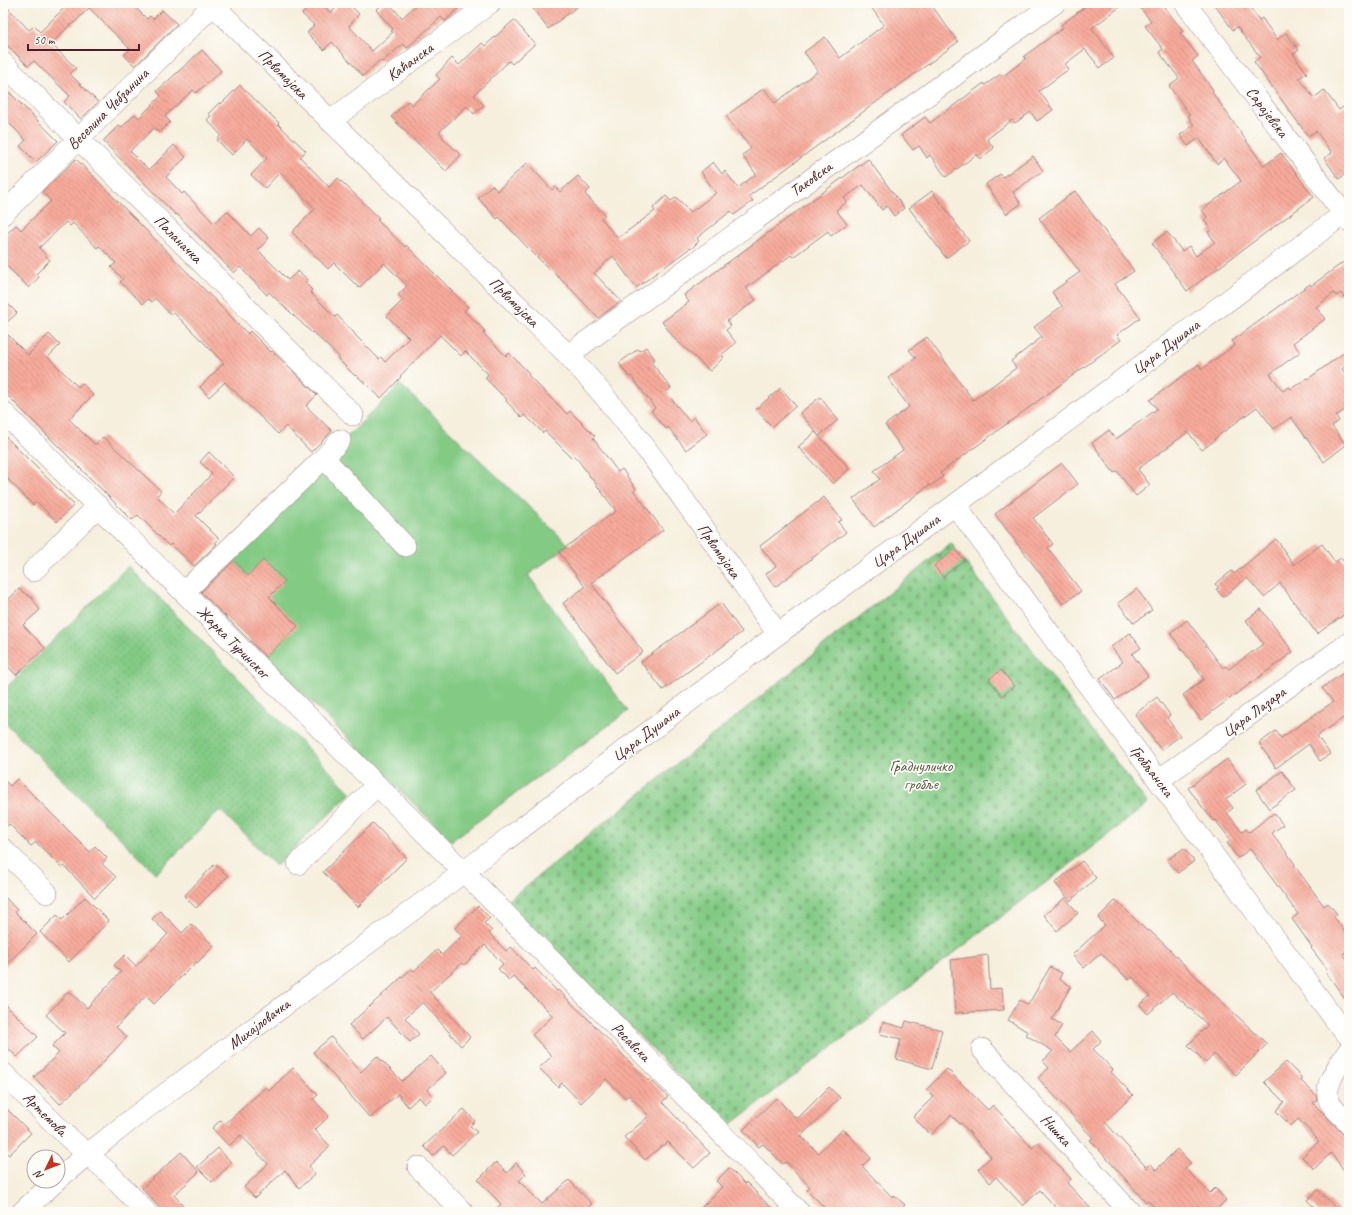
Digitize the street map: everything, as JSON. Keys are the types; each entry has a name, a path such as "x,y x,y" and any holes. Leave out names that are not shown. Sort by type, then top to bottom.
{"street":[{"name":"Каћанска","path":"330,121 490,3"},
{"name":"Таковска","path":"568,355 1055,3"},
{"name":"Сарајевска","path":"1184,3 1347,215"},
{"name":"Првомајска","path":"212,4 568,355 599,389 669,480 778,634"},
{"name":"Веселина Чебзанина","path":"3,214 212,4"},
{"name":"Паланачка","path":"3,62 353,415"},
{"name":"Цара Душана","path":"464,872 778,634 1347,215"},
{"name":"Жарка Туринског","path":"3,412 464,872"},
{"path":"184,592 324,458 340,440"},
{"path":"324,458 404,546"},
{"name":"Гробљанска","path":"955,505 1342,1029 1349,1036"},
{"path":"33,571 98,506"},
{"name":"Цара Лазара","path":"1158,780 1349,643"},
{"path":"298,864 377,785"},
{"path":"3,849 47,893"},
{"name":"Михајловачка","path":"66,1172 133,1118 464,872"},
{"name":"Ресавска","path":"464,872 799,1212"},
{"name":"Нишка","path":"982,1049 1130,1212"},
{"path":"1349,1050 1331,1080 1328,1096 1331,1104 1349,1122"},
{"name":"Артемова","path":"3,1073 69,1138 107,1172 146,1212"},
{"path":"418,1166 463,1212"},
{"name":"Михајловачка","path":"22,1212 47,1189"}],"green space":[{"path":"400,384 569,545 528,575 628,711 451,841 193,584 346,438"},
{"name":"Граднуличко гробље","path":"951,543 1148,804 729,1126 506,902"},
{"path":"128,566 351,793 276,866 220,810 156,874 3,721 3,691"}],"building":[{"path":"3,3 29,30 34,26 40,32 69,3 131,3 147,19 150,16 153,19 162,10 177,24 135,66 124,55 130,49 89,8 72,25 71,24 51,44 76,68 70,74 98,102 81,119 64,102 70,96 34,61 28,66 3,41"},
{"path":"313,3 321,3 331,13 341,3 348,3 359,14 349,26 372,51 393,32 391,31 393,29 376,10 384,3 389,3 402,18 418,3 464,3 445,21 441,17 407,48 403,44 382,62 380,60 363,76 332,42 324,50 307,33 314,25 302,14"},
{"path":"529,3 582,3 548,29"},
{"path":"868,3 930,3 958,42 749,196 753,201 734,215 731,211 697,238 699,241 691,249 690,248 636,288 613,256 594,273 621,301 598,318 499,217 497,219 478,198 492,185 497,191 527,163 552,190 555,187 560,192 578,176 590,189 585,194 605,215 601,218 618,238 655,211 653,208 666,196 671,201 676,197 691,212 716,193 701,172 713,162 722,174 725,171 738,188 756,174 742,155 751,149 726,116 764,88 775,103 818,71 804,52 825,37 840,58 884,25"},
{"path":"1090,3 1125,3 1092,28 1114,58 1100,68 1085,49 1065,64 1069,69 1039,91 1053,110 1037,121 1031,112 1015,123 1012,120 987,139 994,148 980,159 977,154 946,177 930,155 927,158 919,146 913,150 901,135 925,117 930,123 984,83 985,85 1001,74 1003,76 1026,59 1024,56 1063,28 1061,25"},
{"path":"1136,3 1161,3 1183,31 1180,33 1198,56 1192,61 1264,166 1281,153 1314,197 1187,291 1152,243 1167,232 1182,251 1189,246 1196,256 1215,242 1208,232 1211,230 1204,220 1207,217 1202,210 1241,181 1224,158 1217,164 1199,138 1188,146 1180,135 1194,125 1188,116 1190,115 1169,86 1179,78 1159,52 1163,49 1145,26 1151,21"},
{"path":"1213,3 1247,3 1259,20 1262,18 1277,40 1286,33 1299,50 1293,54 1307,73 1299,78 1314,98 1324,90 1339,110 1349,103 1349,171 1339,179 1324,158 1332,153 1316,131 1308,136 1254,62 1260,57 1237,27 1233,30"},
{"path":"514,20 535,44 512,64 509,61 474,95 484,105 474,114 467,106 439,132 443,136 442,137 461,155 446,171 391,117 408,101 412,105 440,79 436,75 452,58 459,65 482,43 485,46"},
{"path":"202,50 221,71 196,93 193,90 165,116 170,122 159,133 154,128 130,151 149,170 174,145 186,157 166,177 182,194 184,192 214,223 227,211 251,236 259,228 269,238 258,250 288,280 298,271 308,280 305,283 312,290 310,292 335,317 337,315 379,359 381,357 385,362 409,338 387,316 403,300 398,295 407,286 384,263 359,288 334,263 328,269 292,232 315,209 280,172 265,188 251,175 267,158 247,139 232,155 217,140 221,135 207,120 211,116 208,114 220,102 221,104 240,85 306,151 300,157 329,187 338,178 379,218 377,220 405,247 406,245 468,307 464,311 485,331 483,333 506,356 509,353 529,373 528,375 567,414 570,411 595,436 593,438 618,472 622,469 636,489 634,491 663,530 591,583 643,652 615,673 563,603 585,587 559,552 616,511 575,456 572,458 545,431 543,433 525,415 522,418 506,401 507,400 485,378 488,374 465,351 461,356 440,335 381,398 356,375 355,376 338,359 339,357 269,292 267,295 240,267 234,273 103,141 119,125 121,128 135,114 139,118 161,96 157,91"},
{"path":"3,86 58,141 36,162 20,146 26,140 3,117"},
{"path":"1033,156 1043,171 1013,192 1021,204 1006,214 986,184 1000,174 1003,177"},
{"path":"76,159 248,334 250,331 317,395 306,406 332,431 311,452 286,426 278,434 225,382 209,397 200,387 224,363 173,312 171,315 155,298 152,302 148,299 143,304 120,282 123,279 111,267 116,263 99,246 97,248 73,223 70,226 66,222 39,248 50,260 36,274 39,277 29,288 3,262 3,237 16,225 21,230 51,201 42,192"},
{"path":"868,159 904,208 894,216 887,206 882,210 863,185 844,198 847,202 836,210 847,224 831,236 828,231 793,257 791,255 746,288 756,300 727,321 731,326 726,330 736,343 721,355 724,357 710,371 675,339 662,322 689,302 684,295"},
{"path":"932,191 969,241 946,258 909,208"},
{"path":"1075,191 1134,271 1115,284 1140,318 1117,335 1121,340 940,473 943,477 930,486 929,485 874,527 853,499 880,479 874,471 903,450 885,425 909,407 888,378 916,358 909,350 927,337 973,400 1016,368 1011,361 1042,337 1034,327 1062,306 1052,292 1080,272 1039,218"},
{"path":"1349,258 1349,304 1341,293 1336,296 1334,293 1316,307 1325,319 1293,343 1300,352 1270,374 1283,391 1289,387 1291,389 1307,378 1308,379 1349,349 1349,364 1342,369 1349,379 1349,407 1336,416 1339,421 1332,426 1346,445 1324,462 1291,417 1274,429 1257,407 1214,439 1215,440 1202,450 1188,432 1138,469 1150,485 1136,496 1117,471 1114,473 1092,443 1109,430 1116,439 1157,409 1150,400 1199,364 1202,369 1235,345 1232,341 1310,284 1311,286"},
{"path":"3,299 17,313 3,326"},
{"path":"3,330 28,355 49,334 60,345 48,357 78,387 82,383 93,395 69,419 95,445 103,437 161,491 157,496 174,514 212,474 200,462 209,452 234,477 196,516 219,539 215,543 217,544 194,566 171,544 169,546 138,515 132,520 3,391"},
{"path":"646,347 655,359 651,362 671,388 666,392 689,421 694,417 707,434 686,450 668,427 666,429 651,411 655,408 631,376 629,377 619,363 638,349 640,351"},
{"path":"781,388 796,406 772,427 756,409"},
{"path":"820,397 838,420 819,436 800,413"},
{"path":"815,432 850,468 833,484 798,447"},
{"path":"3,434 74,505 57,522 37,502 33,505 3,474"},
{"path":"1062,463 1078,484 1033,518 1053,544 1048,548 1081,591 1063,604 995,514"},
{"path":"824,497 842,520 838,522 846,532 775,587 766,574 776,566 760,546"},
{"path":"1276,539 1294,565 1322,544 1335,562 1341,558 1349,568 1349,611 1317,634 1280,583 1264,597 1247,578 1223,597 1216,589 1219,588 1215,584 1232,571 1234,574"},
{"path":"955,549 964,560 943,577 934,566"},
{"path":"263,560 285,581 269,597 298,626 266,657 201,592 234,561 248,576"},
{"path":"19,589 32,598 40,610 23,625 45,648 16,675 3,661 3,605"},
{"path":"1137,589 1152,610 1134,623 1118,603"},
{"path":"721,603 742,632 663,690 641,662"},
{"path":"1261,609 1293,652 1201,720 1183,695 1204,679 1170,633 1187,620 1223,668 1226,666 1229,669 1263,644 1246,620"},
{"path":"1130,633 1141,648 1132,654 1148,676 1115,700 1100,679 1123,662 1111,647"},
{"path":"1349,669 1349,714 1317,736 1330,754 1320,761 1309,744 1276,768 1259,743 1276,731 1281,738 1333,702 1322,688"},
{"path":"1001,670 1014,686 1002,696 989,679"},
{"path":"1157,697 1170,715 1167,718 1180,736 1161,750 1135,714"},
{"path":"1227,759 1246,784 1226,799 1233,808 1227,813 1242,832 1246,829 1249,832 1274,813 1283,825 1272,833 1324,906 1328,903 1337,914 1334,917 1349,938 1349,949 1343,954 1349,961 1349,1004 1325,971 1327,969 1292,919 1298,914 1250,849 1238,858 1227,843 1231,840 1215,820 1213,821 1188,788"},
{"path":"1282,771 1296,790 1269,809 1256,790"},
{"path":"3,779 10,786 17,779 90,852 95,846 107,858 102,864 116,877 95,898 64,866 62,868 36,842 31,846 9,824 3,830"},
{"path":"373,823 407,858 358,907 323,872"},
{"path":"1184,848 1194,861 1178,873 1167,860"},
{"path":"1082,861 1096,878 1070,901 1055,883"},
{"path":"215,864 228,876 196,908 184,896"},
{"path":"3,895 17,910 15,912 37,934 3,968"},
{"path":"85,897 109,921 69,962 40,932 57,915 62,920"},
{"path":"1065,898 1078,913 1057,931 1044,915"},
{"path":"1116,900 1267,1044 1236,1075 1214,1054 1206,1063 1188,1045 1208,1025 1172,992 1148,1014 1140,1005 1150,996 1133,977 1129,980 1101,953 1084,968 1072,955 1105,925 1098,918"},
{"path":"478,906 490,918 484,923 492,931 489,933 506,951 511,947 533,970 535,968 557,991 558,990 589,1020 648,1081 650,1079 668,1097 662,1102 710,1153 694,1168 668,1142 645,1160 624,1137 649,1116 629,1095 625,1098 606,1079 581,1103 562,1083 558,1087 539,1068 552,1056 532,1035 553,1016 513,976 509,980 498,969 503,964 485,945 464,965 462,963 430,992 470,1037 461,1046 423,1002 405,1018 419,1034 410,1042 387,1017 363,1039 349,1025 411,969 414,971 437,950 442,955 462,936 455,928"},
{"path":"160,911 182,933 191,924 214,946 154,1004 146,996 116,1027 127,1037 87,1079 60,1104 34,1077 59,1053 52,1046 65,1033 46,1015 69,991 87,1008 121,972 114,965 125,955 136,966 168,934 152,919"},
{"path":"988,955 990,989 1002,988 1004,1010 955,1013 951,960"},
{"path":"1050,967 1062,973 1059,979 1071,986 1052,1019 1062,1025 1055,1037 1070,1052 1093,1031 1101,1041 1093,1049 1113,1070 1111,1072 1133,1095 1105,1122 1147,1168 1151,1164 1156,1170 1177,1149 1191,1163 1185,1168 1210,1193 1215,1188 1226,1200 1214,1212 1159,1212 1148,1200 1146,1202 1090,1140 1093,1138 1038,1078 1049,1068 1043,1061 1053,1051 1026,1035 1028,1032 1008,1020 1020,1000 1028,1005"},
{"path":"3,1002 38,1037 17,1057 3,1043"},
{"path":"906,1021 942,1030 932,1069 896,1059 901,1039 880,1034 883,1022 904,1028"},
{"path":"331,1037 361,1072 377,1056 402,1081 431,1056 446,1073 427,1090 433,1097 425,1104 419,1097 408,1107 398,1094 370,1118 313,1052"},
{"path":"1286,1062 1302,1078 1300,1080 1316,1095 1317,1100 1313,1103 1347,1138 1345,1139 1349,1144 1349,1177 1331,1153 1314,1169 1302,1157 1319,1141 1298,1119 1291,1126 1276,1111 1284,1102 1264,1082"},
{"path":"293,1068 318,1095 313,1099 329,1116 315,1130 330,1146 309,1166 315,1174 299,1188 285,1170 255,1198 244,1187 268,1164 241,1135 229,1146 212,1128 221,1120 225,1124 266,1087 269,1091"},
{"path":"947,1069 988,1110 993,1105 1032,1148 1038,1143 1071,1179 1067,1183 1094,1212 1060,1212 1040,1190 1023,1206 996,1177 990,1183 978,1169 991,1157 961,1123 960,1124 951,1115 931,1135 913,1117 933,1097 926,1090"},
{"path":"829,1087 840,1098 801,1136 818,1153 843,1129 871,1158 862,1166 892,1197 894,1195 905,1205 898,1212 829,1212 807,1190 810,1187 786,1162 783,1164 763,1144 759,1147 743,1130 776,1098 797,1119"},
{"path":"3,1105 31,1133 9,1155 3,1149"},
{"path":"464,1109 475,1121 470,1126 477,1132 452,1155 444,1146 433,1156 424,1146"},
{"path":"218,1148 232,1163 212,1182 197,1167"},
{"path":"181,1152 199,1172 174,1195 189,1212 163,1212 142,1188"},
{"path":"496,1162 507,1173 516,1163 526,1174 519,1181 542,1204 569,1180 592,1204 583,1212 493,1212 501,1204 478,1180"},
{"path":"729,1168 745,1184 746,1182 775,1212 697,1212 722,1187 716,1181"},
{"path":"1318,1190 1340,1212 1319,1212 1307,1200"}]}
